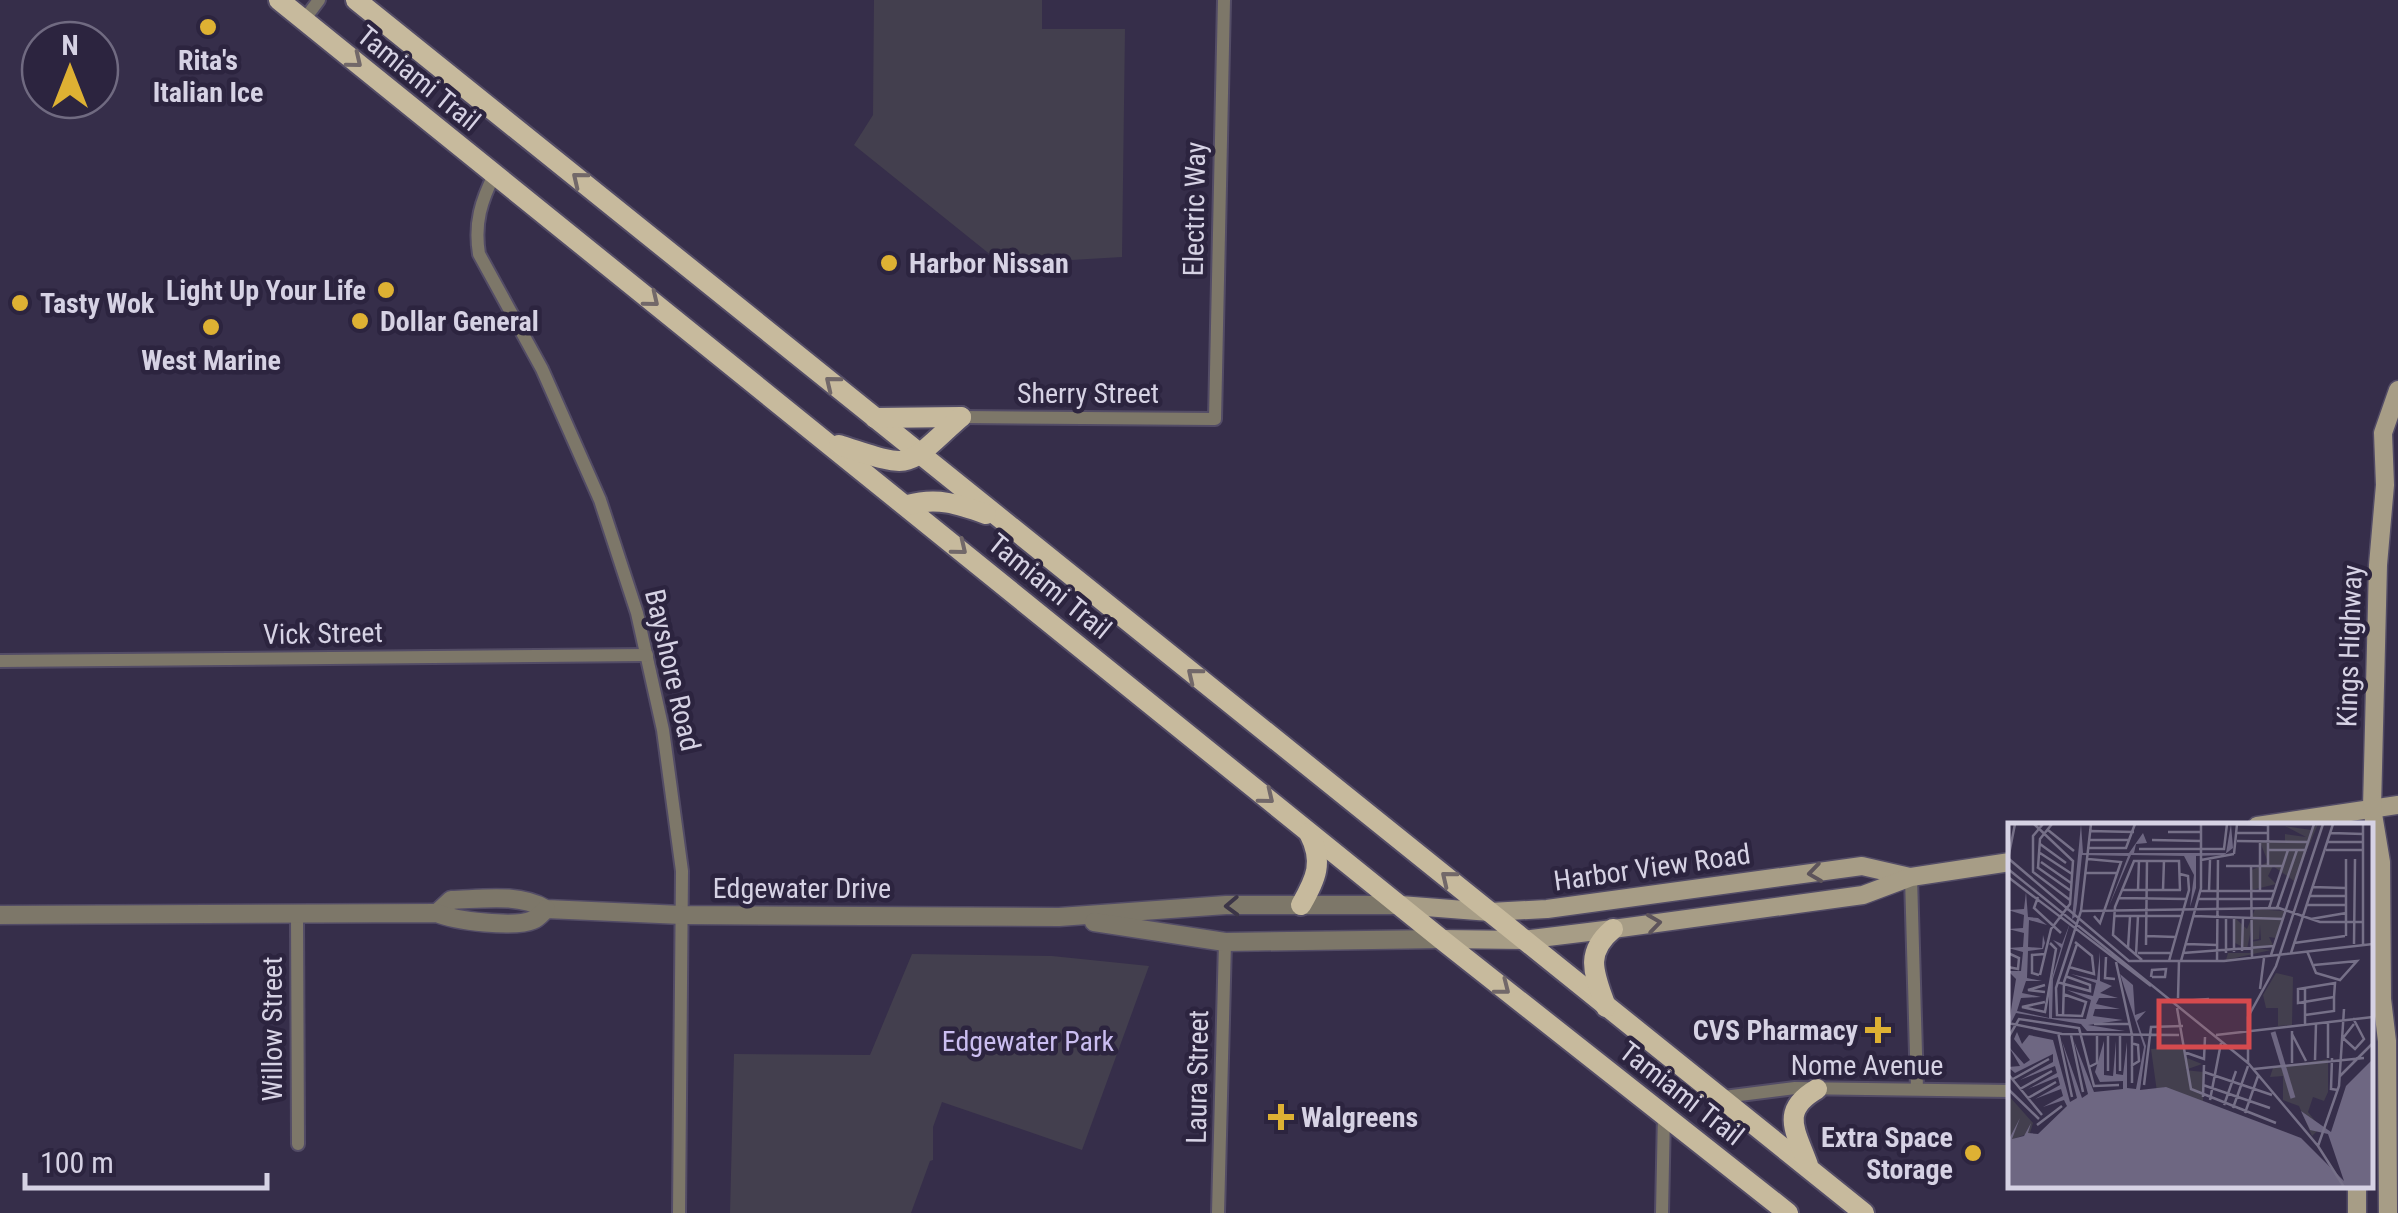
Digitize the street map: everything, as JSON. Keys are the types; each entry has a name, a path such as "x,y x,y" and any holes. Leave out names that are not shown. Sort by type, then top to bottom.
{"main road":[{"name":"Tamiami Trail","path":"280,0 1441,939 1788,1213"},
{"name":"Tamiami Trail","path":"356,0 1864,1213"},
{"name":"Kings Highway","path":"2370,817 2378,565 2385,486 2383,434 2398,390"},
{"path":"875,418 961,417"},
{"path":"828,441 891,461 907,462 921,455 961,417"},
{"path":"2385,486 2398,468"},
{"path":"908,505 928,500 951,502 997,517"},
{"path":"2295,823 2370,817 2398,805"},
{"name":"Kings Highway","path":"2373,829 2381,862 2388,1213"},
{"path":"1301,905 1316,880 1318,867 1317,849 1308,831"},
{"name":"Harbor View Road","path":"1441,939 1523,940 1862,895 1910,877 2008,862"},
{"name":"Harbor View Road","path":"1400,905 1490,912 1546,909 1862,866 1910,877"},
{"path":"1607,1009 1594,975 1594,957 1600,940 1613,928"},
{"path":"1809,1167 1793,1122 1793,1110 1801,1098 1817,1088"}],"street":[{"path":"304,20 319,0"},
{"name":"Electric Way","path":"1215,419 1224,0"},
{"name":"Bayshore Road","path":"495,173 478,212 479,254 574,437 623,568 647,655 674,800 682,871 679,1213"},
{"name":"Sherry Street","path":"961,417 1215,419"},
{"name":"Vick Street","path":"0,661 647,655"},
{"path":"1910,877 1917,1089"},
{"name":"Edgewater Drive","path":"0,915 437,913 456,921 496,922 533,920 546,909 682,915 1058,917 1226,905 1400,905"},
{"name":"Willow Street","path":"297,915 298,1144"},
{"name":"Edgewater Drive","path":"1058,917 1225,942 1441,939"},
{"name":"Laura Street","path":"1218,1213 1225,942"},
{"name":"Nome Avenue","path":"1724,1097 1795,1088 2008,1091"},
{"path":"1662,1213 1664,1113"}],"green space":[{"path":"874,0 1042,0 1042,29 1125,29 1122,257 1002,264 854,145 873,115"},
{"name":"Edgewater Park","path":"912,954 1052,956 1149,966 1082,1150 942,1102 933,1127 933,1160 911,1213 730,1213 734,1054 870,1055"}],"place":[{"name":"Rita's Italian Ice","path":"208,27"},
{"name":"Harbor Nissan","path":"889,263"},
{"name":"Light Up Your Life","path":"386,290"},
{"name":"Tasty Wok","path":"20,303"},
{"name":"Dollar General","path":"360,321"},
{"name":"West Marine","path":"211,327"},
{"name":"CVS Pharmacy","path":"1878,1030"},
{"name":"Walgreens","path":"1281,1117"},
{"name":"Extra Space Storage","path":"1973,1153"}]}
